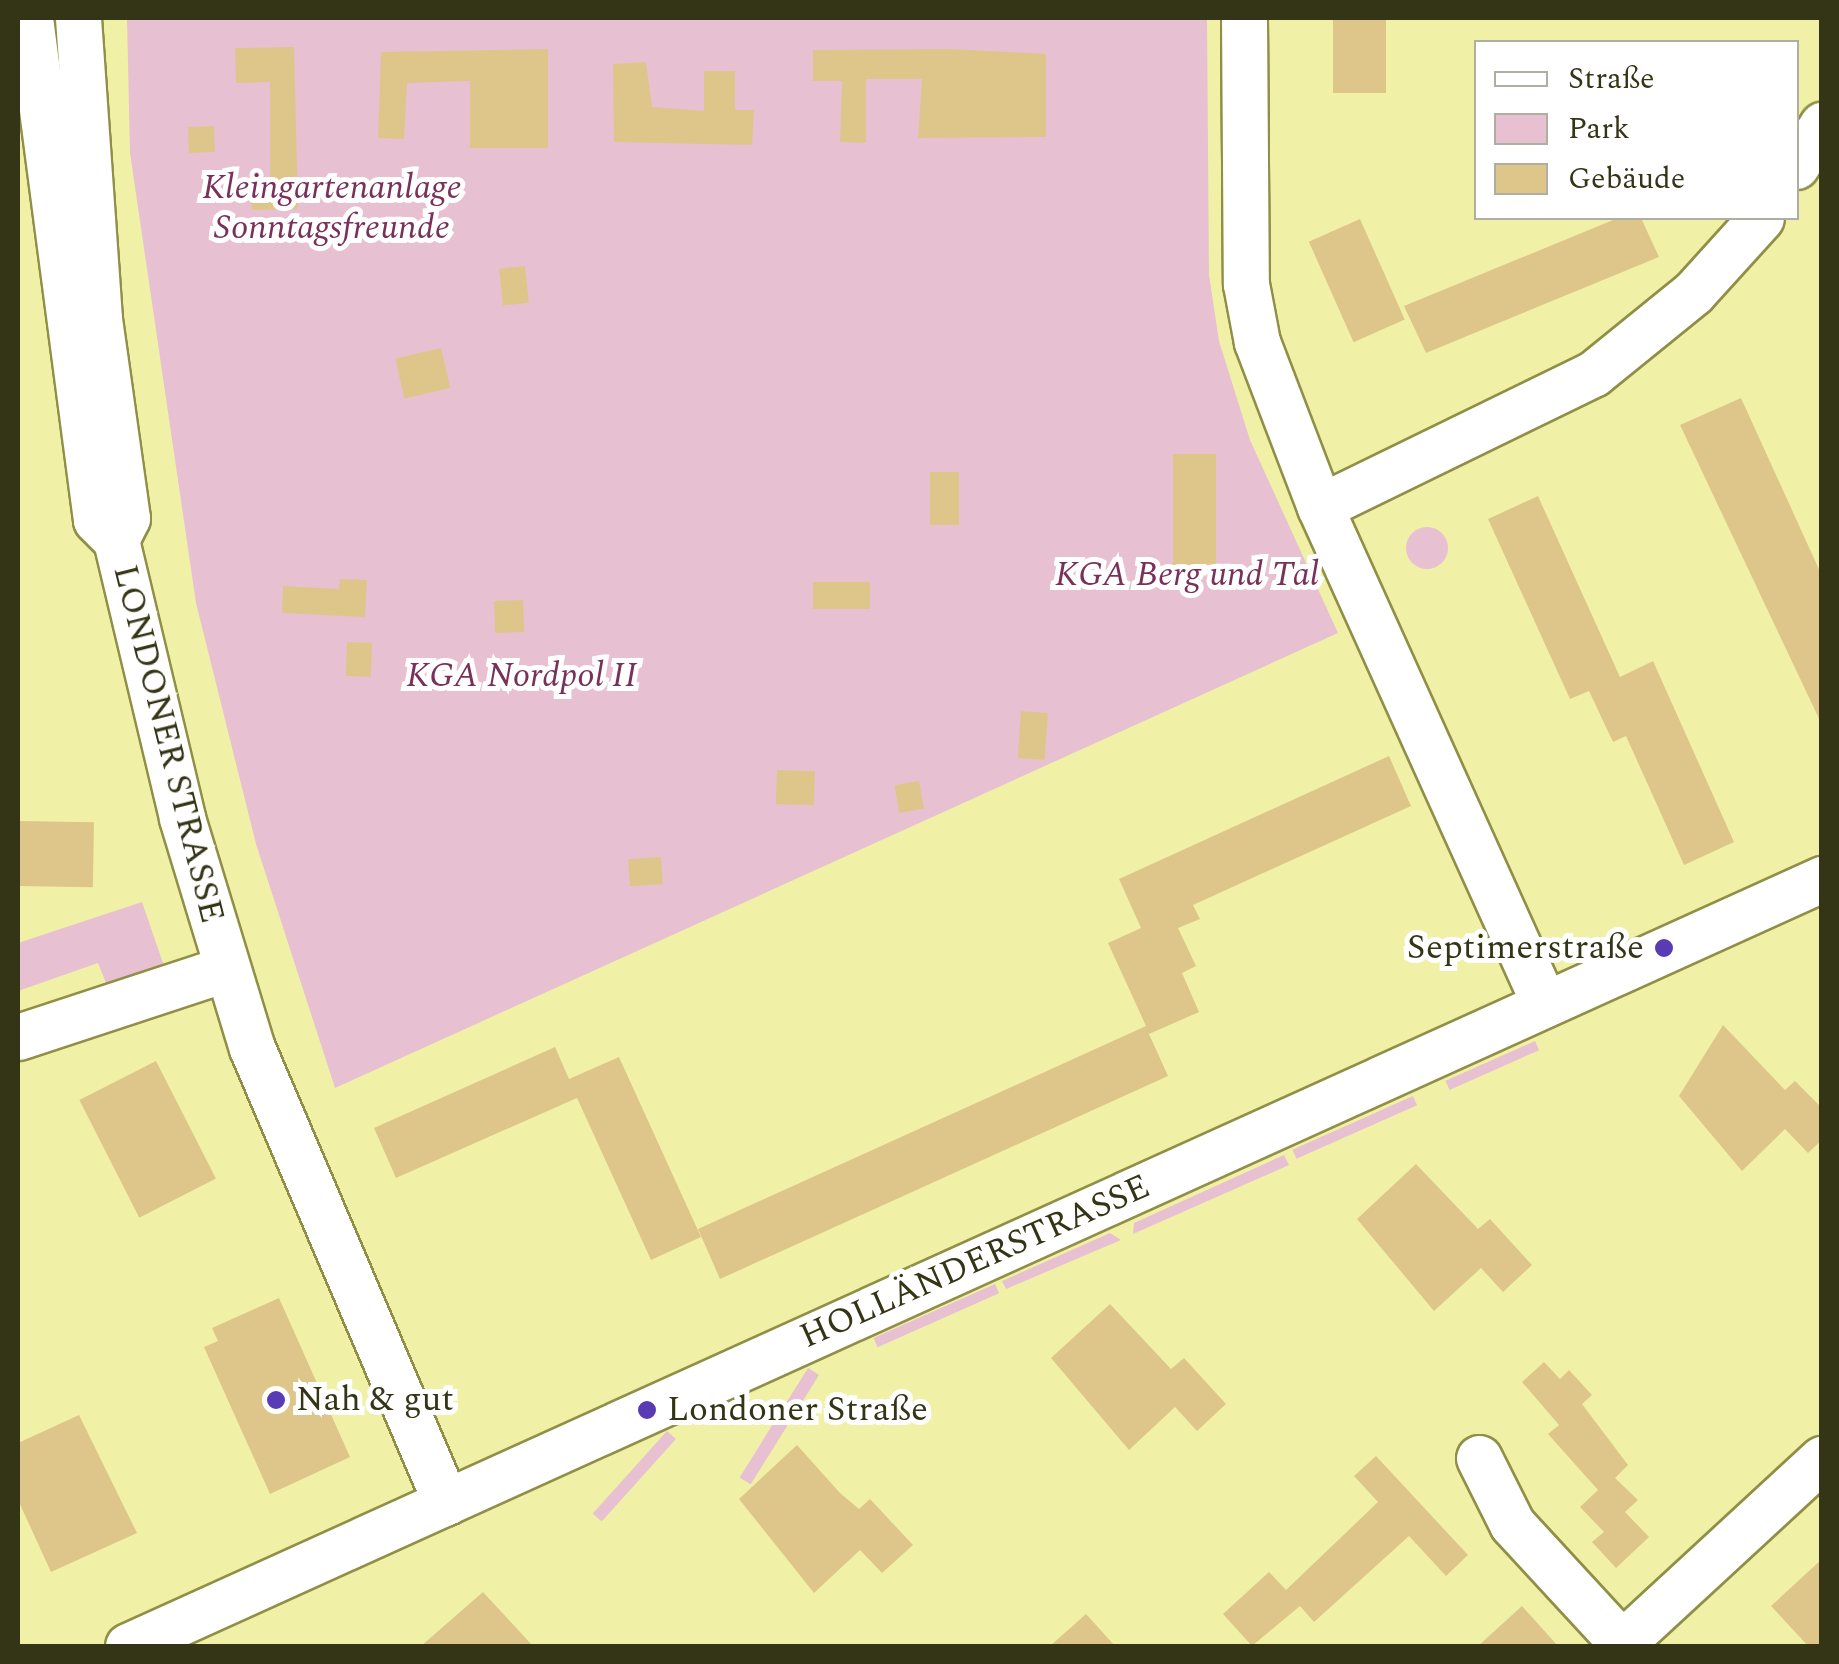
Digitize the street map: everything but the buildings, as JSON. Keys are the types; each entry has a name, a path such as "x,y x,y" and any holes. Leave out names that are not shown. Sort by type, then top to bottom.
{"street":[{"name":"LONDONER STRASSE","path":"30,18 70,376 96,520 116,540 225,969 329,1238 446,1502"},
{"name":"LONDONER STRASSE","path":"78,18 98,320 127,518 116,540"},
{"path":"1244,18 1246,284 1278,408 1544,1003"},
{"path":"1799,161 1822,125"},
{"path":"1320,508 1593,374 1693,294 1758,220"},
{"name":"HOLLÄNDERSTRASSE","path":"128,1646 1822,879"},
{"path":"18,1037 225,969"},
{"path":"1479,1458 1512,1524 1621,1645 1822,1460"}],"green space":[{"path":"127,18 1207,18 1209,275 1219,341 1250,440 1338,633 335,1088 256,844 196,603 130,153"},
{"path":"1427,527 1442,533 1448,548 1442,563 1427,569 1412,563 1406,548 1412,533"},
{"path":"142,902 165,969 108,988 98,963 18,991 18,943"},
{"path":"1535,1041 1539,1050 1450,1090 1445,1081"},
{"path":"1413,1096 1417,1105 1296,1159 1292,1150"},
{"path":"1284,1155 1289,1165 1133,1234 1134,1223"},
{"path":"1110,1233 1121,1240 1006,1289 1002,1281"},
{"path":"995,1284 999,1293 878,1347 873,1338"},
{"path":"808,1368 819,1375 751,1484 740,1477"},
{"path":"667,1431 676,1439 602,1522 593,1513"}],"place":[{"name":"Septimerstraße","path":"1664,948"},
{"name":"Nah & gut","path":"276,1400"},
{"name":"Londoner Straße","path":"647,1410"}],"park label":[{"name":"Kleingartenanlage Sonntagsfreunde","path":"332,208"},
{"name":"KGA Berg und Tal","path":"1187,575"},
{"name":"KGA Nordpol II","path":"522,676"}]}
